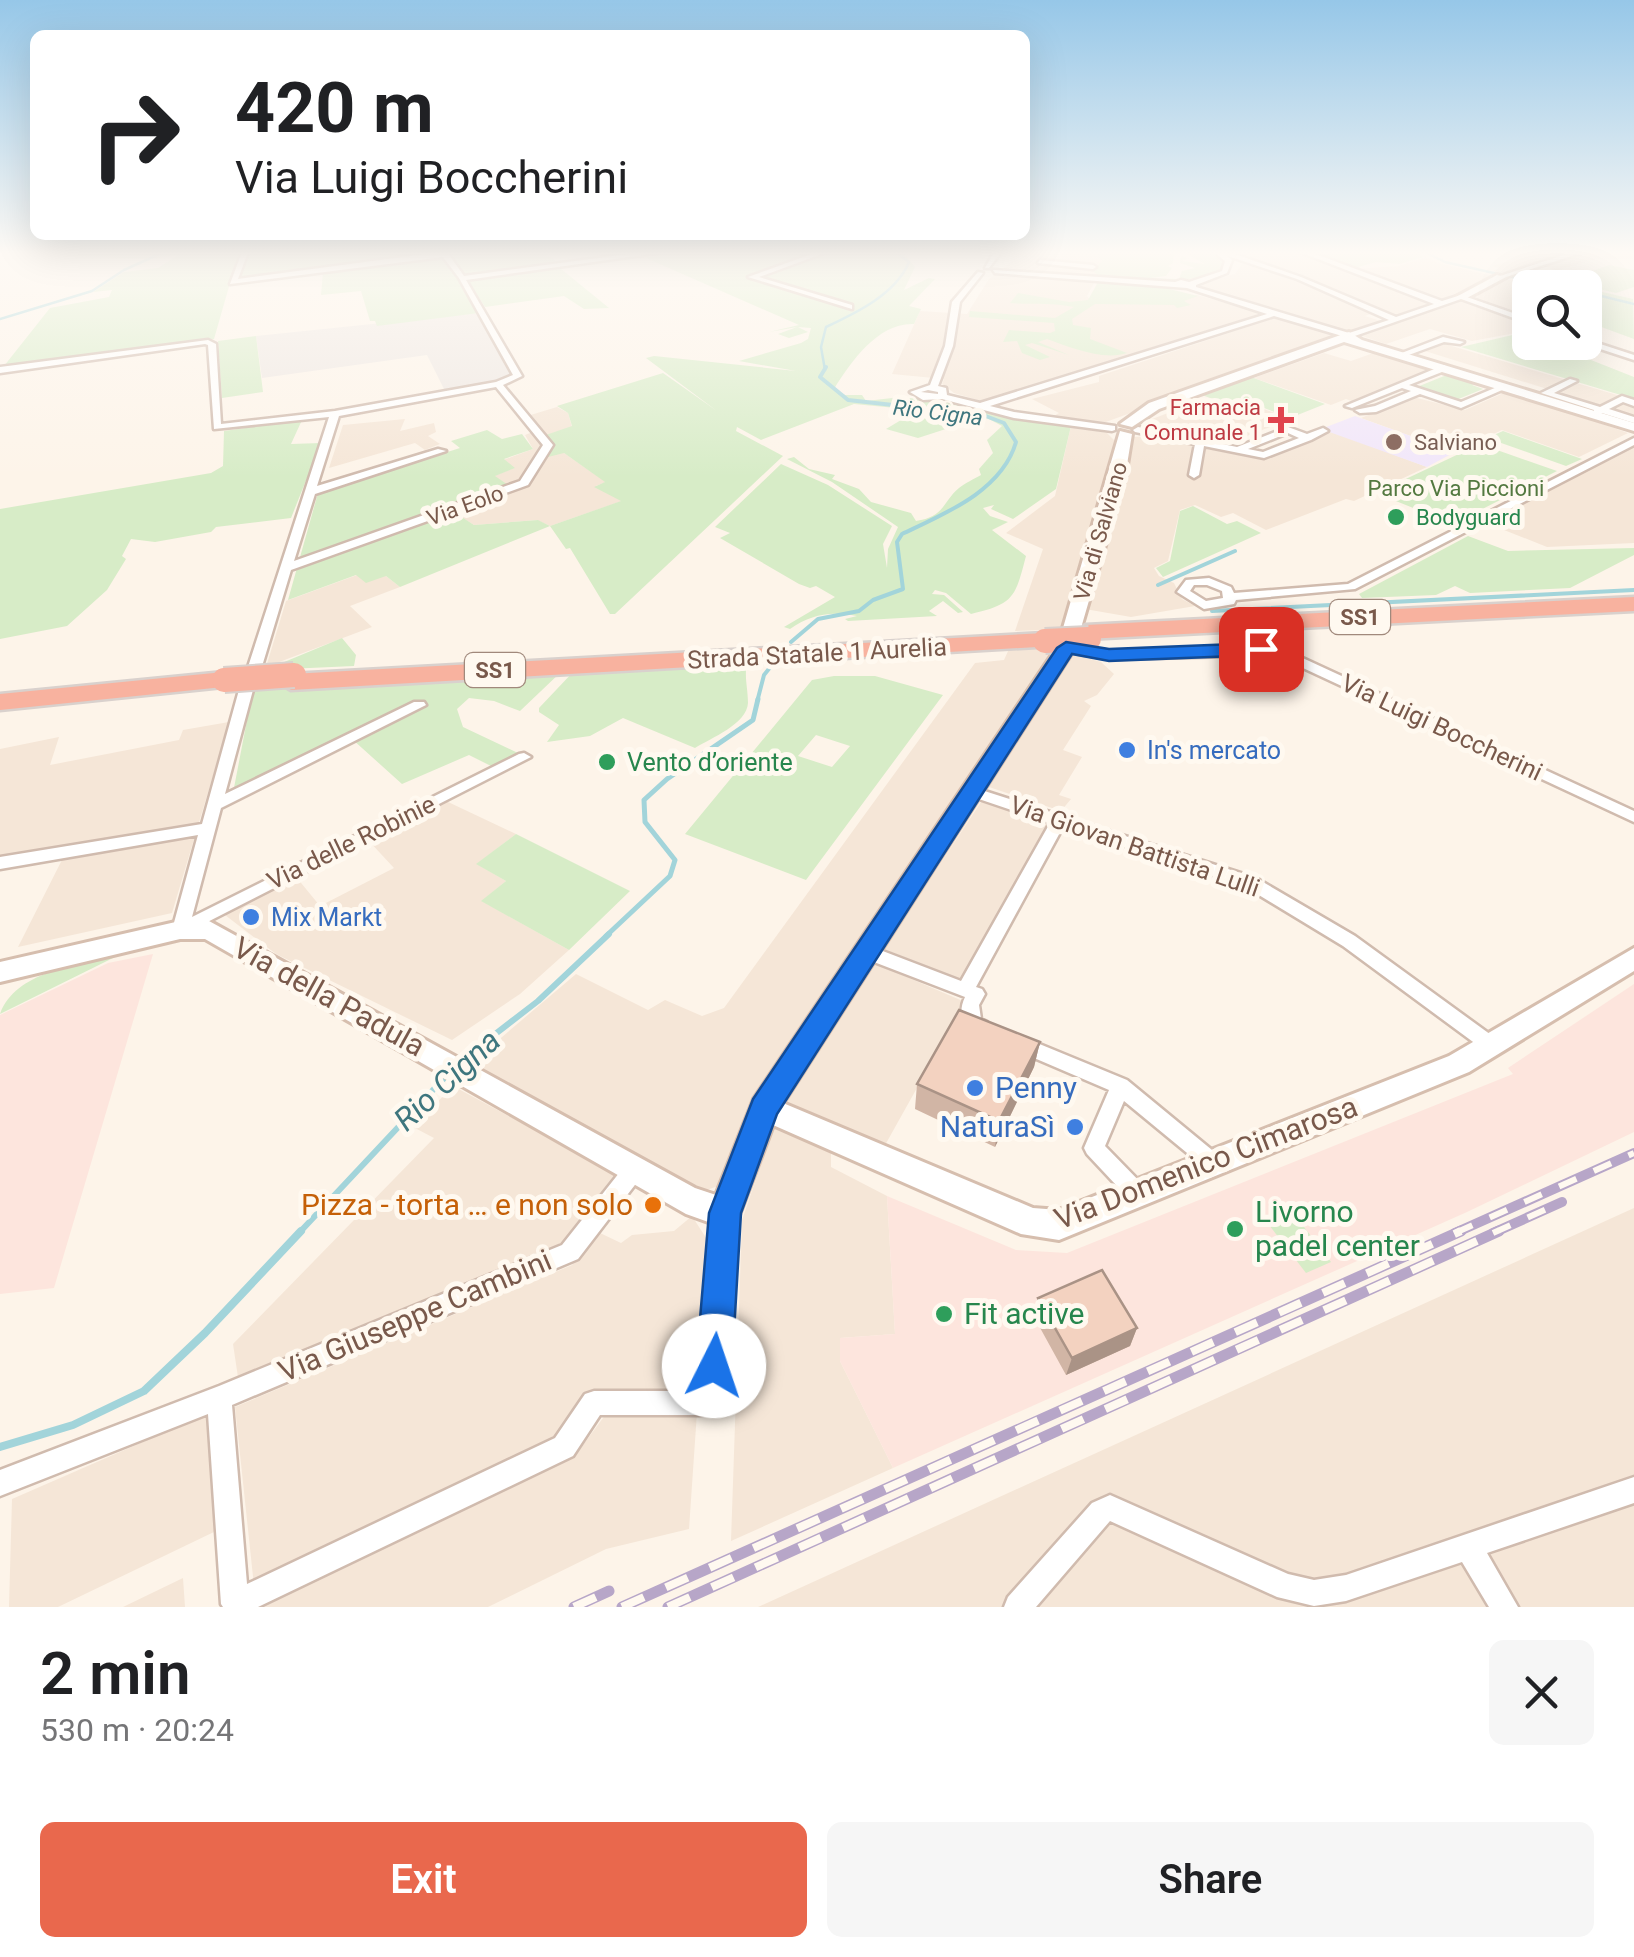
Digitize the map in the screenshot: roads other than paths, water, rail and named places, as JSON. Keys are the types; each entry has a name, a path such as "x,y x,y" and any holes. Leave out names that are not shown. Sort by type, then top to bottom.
{"highway":[{"name":"Strada Statale 1 Aurelia","path":"7,706 293,678 1634,607"}],"street":[{"path":"0,370 205,342 212,344 217,427 335,414 518,378 518,371 492,327"},
{"path":"932,387 952,327"},
{"path":"981,406 1232,327"},
{"path":"1318,327 1634,424"},
{"path":"1125,429 1154,406 1374,327"},
{"path":"1397,352 1443,339 1460,342"},
{"path":"1319,348 1369,345"},
{"path":"1602,347 1634,358"},
{"path":"1420,391 1376,409 1355,408 1444,368"},
{"path":"1542,395 1574,381"},
{"name":"Via Eolo","path":"286,568 524,483 530,470 539,465 548,445 498,384"},
{"path":"1401,385 1461,405 1505,386"},
{"path":"942,396 943,390 932,387 919,388 915,393 1024,417 1125,429 1264,455 1323,431"},
{"path":"1597,412 1622,399 1634,403"},
{"path":"253,673 335,414"},
{"name":"Via di Salviano","path":"219,1398 235,1604 564,1447 594,1402 712,1403 725,1213 764,1108 972,792 1067,638 1117,477 1125,429"},
{"path":"1304,591 1197,581 1185,584 1182,592 1204,605 1226,603 1232,597 1304,591 1351,587 1634,441"},
{"path":"1194,475 1200,442"},
{"path":"310,492 441,451"},
{"path":"1222,585 1232,597"},
{"name":"Via Luigi Boccherini","path":"1067,638 1109,655 1277,651 1634,818"},
{"path":"0,972 180,930 214,805 231,686"},
{"path":"214,805 420,705"},
{"name":"Via delle Robinie","path":"180,930 524,758"},
{"name":"Via Giovan Battista Lulli","path":"972,792 1226,872 1284,899 1406,980 1491,1045"},
{"path":"965,990 1060,820"},
{"path":"0,862 208,828"},
{"name":"Via della Padula","path":"180,930 210,930 686,1200 725,1213"},
{"path":"867,952 976,994 970,1006 972,1024 1120,1086 1206,1156"},
{"name":"Via Domenico Cimarosa","path":"764,1108 1038,1225 1064,1224 1415,1083 1491,1045 1634,958"},
{"path":"1120,1086 1094,1148 1138,1194"},
{"name":"Via Giuseppe Cambini","path":"0,1483 219,1398 570,1252 634,1170"},
{"path":"1018,1607 1102,1512 1110,1508 1302,1592 1346,1588 1634,1490"},
{"path":"1466,1546 1504,1607"}],"waterway":[{"name":"Rio Cigna","path":"825,369 821,347 826,327"},
{"name":"Rio Cigna","path":"791,642 818,619 859,611 873,600 903,589 897,542 902,534 953,509 985,487 1009,459 1016,442 1004,423 983,415 848,400 820,377 825,369"},
{"path":"1158,585 1235,551"},
{"path":"1212,611 1634,590"},
{"name":"Rio Cigna","path":"757,702 764,675 776,660"},
{"name":"Rio Cigna","path":"606,936 670,876 675,860 645,822 644,800 667,779 753,720 758,699"},
{"name":"Rio Cigna","path":"459,1062 538,1001 609,934"},
{"name":"Rio Cigna","path":"299,1233 448,1074"},
{"name":"Rio Cigna","path":"0,1447 73,1425 144,1391 301,1231"}],"railway":[{"path":"1455,1233 1634,1153"},
{"path":"1493,1233 1562,1202"},
{"path":"622,1607 1461,1231"},
{"path":"668,1607 1499,1231"},
{"path":"574,1607 609,1591"}],"place":[{"name":"Farmacia Comunale 1","path":"1281,420"},
{"name":"Salviano","path":"1394,442"},
{"name":"Bodyguard","path":"1396,517"},
{"name":"In's mercato","path":"1127,750"},
{"name":"Vento d’oriente","path":"607,762"},
{"name":"Mix Markt","path":"251,917"},
{"name":"Penny","path":"975,1088"},
{"name":"NaturaSì","path":"1075,1127"},
{"name":"Pizza - torta … e non solo","path":"653,1205"},
{"name":"Livorno padel center","path":"1235,1229"},
{"name":"Fit active","path":"944,1314"}],"park label":[{"name":"Parco Via Piccioni","path":"1456,488"}]}
